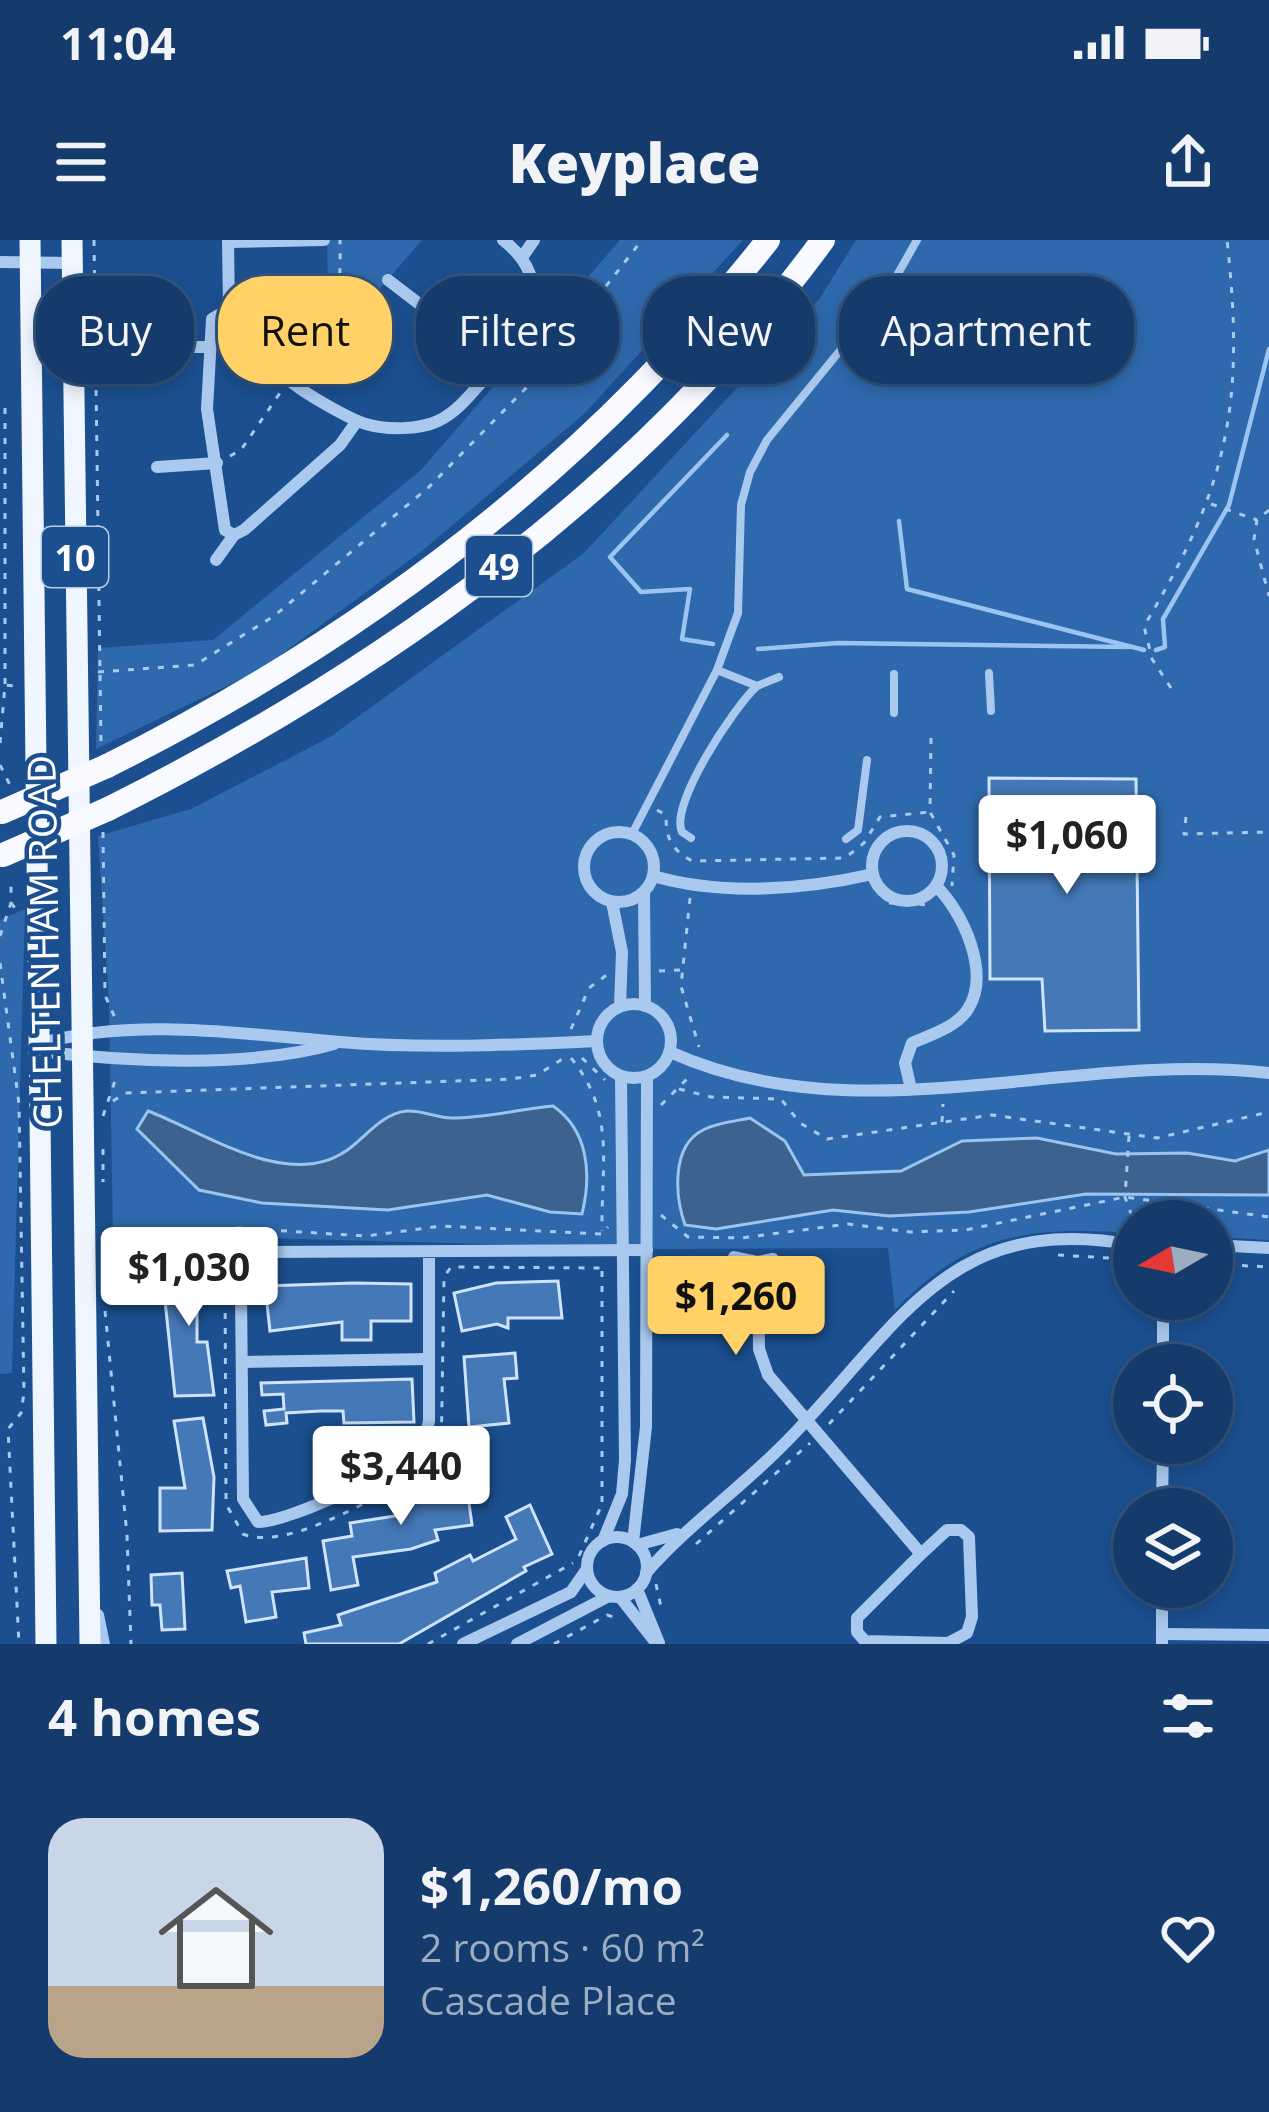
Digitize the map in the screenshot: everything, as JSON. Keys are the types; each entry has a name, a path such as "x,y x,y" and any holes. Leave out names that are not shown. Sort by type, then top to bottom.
{"highway":[{"name":"49","path":"4,807 104,765 289,667 464,544 634,393 768,240"},
{"name":"49","path":"2,855 105,822 424,624 488,575 672,414 823,240"}],"main road":[{"name":"CHELTENHAM ROAD","path":"30,251 46,1644"},
{"name":"CHELTENHAM ROAD","path":"72,251 90,1644"}],"street":[{"path":"229,276 228,241 323,240"},
{"path":"503,240 523,256 527,276"},
{"path":"523,256 534,240"},
{"path":"0,262 30,251 72,251"},
{"path":"392,283 416,301"},
{"path":"218,315 212,319 207,347 207,409 221,515 225,530 234,536"},
{"path":"194,347 207,347"},
{"path":"297,384 357,421 416,427 435,423 479,384"},
{"path":"216,560 234,536 340,446 357,421"},
{"path":"157,467 217,463"},
{"path":"906,831 925,837 940,854 943,866 936,886 916,901 894,899 873,874 875,852 883,841 906,831"},
{"path":"644,893 612,902 592,890 585,857 598,838 632,834 652,855 653,876 644,893 646,1006"},
{"path":"653,876 691,883 793,888 873,874"},
{"path":"910,1089 905,1063 912,1043 968,1010 976,988 976,964 962,925 936,886"},
{"path":"612,902 622,972 620,1006"},
{"path":"646,1573 635,1544 645,1458 647,1250 654,1217 647,1077 670,1052 667,1024 646,1006 620,1006 603,1020 597,1041 603,1063 621,1077 647,1077"},
{"path":"39,1048 81,1032 286,1034 341,1042 568,1048 597,1041"},
{"path":"39,1048 118,1057 303,1053 341,1042"},
{"path":"670,1052 696,1064 775,1083 910,1089 943,1090 1199,1065 1269,1073"},
{"path":"463,1644 571,1592 617,1508 625,1460 621,1077"},
{"path":"517,1644 637,1589 683,1531 807,1421 947,1274 1015,1243 1113,1240"},
{"path":"1233,1246 1269,1248"},
{"path":"429,1253 429,1421 422,1444 401,1461 262,1523 250,1516 243,1499 244,1271 260,1252 647,1250"},
{"path":"734,1257 765,1260 760,1357 768,1375 921,1554"},
{"path":"243,1362 429,1359"},
{"path":"947,1530 961,1530 969,1537 972,1617 967,1633 948,1643 865,1641 857,1632 857,1618 921,1554 947,1530"},
{"path":"603,1541 635,1544 683,1531"},
{"path":"587,1568 594,1586 615,1596 658,1644"},
{"path":"88,1573 104,1644"},
{"path":"637,1589 658,1644"},
{"path":"1162,1608 1162,1639 1269,1635"}],"lane":[{"path":"632,834 717,670 737,613 740,505 750,472 766,440 887,293 916,240"},
{"path":"717,670 757,686"},
{"path":"989,673 991,711"},
{"path":"894,674 894,713"},
{"path":"691,838 682,832 679,815 727,720 757,686 779,677"},
{"path":"846,839 858,830 867,760"}],"path":[{"path":"94,240 104,765"},
{"path":"340,240 341,276"},
{"path":"100,672 195,665 274,616 429,487 528,386 641,240"},
{"path":"1172,688 1152,659 1144,626 1209,504 1232,395 1235,343 1227,240"},
{"path":"217,463 241,451 283,384"},
{"path":"0,743 5,686 5,399"},
{"path":"1209,504 1257,520"},
{"path":"1269,510 1257,520 1256,551 1269,596"},
{"path":"1132,626 1144,626"},
{"path":"5,686 36,686"},
{"path":"889,903 930,908 946,896 955,880 954,854 930,812 931,738"},
{"path":"0,765 4,807"},
{"path":"650,806 666,815 666,835 675,851 692,861 845,858 864,843 880,817 930,812"},
{"path":"1186,817 1184,834 1269,832"},
{"path":"105,822 105,995 115,1011 116,1032"},
{"path":"658,1109 696,1064 697,1029 682,996 681,970 691,883"},
{"path":"0,936 11,903 11,884"},
{"path":"0,963 21,1155 24,1393 21,1413 8,1430 19,1644"},
{"path":"644,971 681,970"},
{"path":"111,1102 125,1094 537,1075 568,1048 572,1021 590,988 606,975 622,972"},
{"path":"428,1644 576,1562 602,1503 602,1108 568,1048"},
{"path":"102,1197 103,1115 111,1102 118,1057"},
{"path":"679,1089 711,1097 781,1099 800,1123 827,1139 992,1115 1157,1138 1269,1112"},
{"path":"942,1122 943,1090"},
{"path":"1126,1200 1130,1135"},
{"path":"660,1195 654,1217 688,1238 741,1238 848,1224 910,1232 965,1230 1125,1197 1269,1217"},
{"path":"602,1268 451,1267 444,1277 441,1461 320,1524 269,1540 243,1534 226,1504 225,1235 237,1228 366,1236 463,1226 602,1234 625,1217"},
{"path":"1233,1265 1269,1267"},
{"path":"225,1268 244,1271"},
{"path":"105,1306 127,1535 131,1644"},
{"path":"602,1503 617,1508"}],"shaded area":[{"path":"327,240 422,240 391,276 328,276"},
{"path":"620,240 743,240 710,276 643,276 643,349 619,376 619,276 589,276"},
{"path":"856,240 1269,240 1269,1240 1233,1238 1233,1200 1113,1200 1113,1232 1032,1234 976,1249 923,1284 895,1310 888,1248 666,1249 113,1234 109,1002 98,836 191,809 330,737 584,553 740,384 815,384 815,303"},
{"path":"495,384 611,384 584,414 422,551 260,670 96,749 98,648 213,640 421,470"},
{"path":"25,909 12,1373 0,1374 0,920"},
{"path":"553,1106 574,1127 584,1154 587,1183 582,1214 550,1212 487,1195 388,1210 262,1203 199,1190 137,1129 148,1111 246,1154 298,1165 323,1162 346,1151 398,1113 464,1118"},
{"path":"750,1118 785,1141 804,1175 901,1171 962,1141 1037,1138 1116,1154 1187,1153 1235,1161 1269,1150 1269,1195 1086,1194 969,1212 889,1216 833,1210 716,1229 685,1225 678,1173 685,1148 708,1128"}],"building":[{"path":"989,778 1136,779 1139,1030 1045,1031 1042,979 990,979"},
{"path":"180,1254 214,1254 214,1278 197,1278 197,1342 207,1342 214,1395 175,1396 164,1291 180,1291"},
{"path":"558,1281 562,1318 508,1318 508,1328 497,1324 462,1331 454,1293 496,1283"},
{"path":"411,1284 411,1321 371,1321 371,1340 342,1340 342,1322 270,1331 265,1286"},
{"path":"515,1353 517,1378 504,1379 509,1423 469,1427 464,1357"},
{"path":"412,1379 414,1422 344,1423 343,1411 321,1411 286,1413 287,1423 266,1425 264,1411 284,1409 283,1394 262,1395 261,1383"},
{"path":"203,1418 214,1477 212,1530 160,1531 160,1488 185,1488 174,1421"},
{"path":"465,1473 472,1525 435,1530 438,1540 411,1549 353,1557 358,1585 331,1590 323,1541 352,1536 350,1523 401,1515 396,1499 433,1488 432,1482 445,1476"},
{"path":"530,1505 552,1554 524,1567 526,1571 399,1644 306,1644 304,1633 341,1625 338,1615 437,1582 435,1573 470,1555 473,1561 516,1539 506,1517"},
{"path":"306,1558 309,1588 272,1592 276,1617 246,1622 240,1586 231,1588 227,1571"},
{"path":"182,1573 185,1629 162,1630 160,1605 152,1605 151,1575"}],"waterway":[{"path":"1156,650 1165,647 1163,619 1229,505 1269,349"},
{"path":"713,644 682,639 690,589 641,592 610,557 727,435"},
{"path":"899,521 907,589 1144,650"},
{"path":"758,649 838,643 1129,647"}]}
